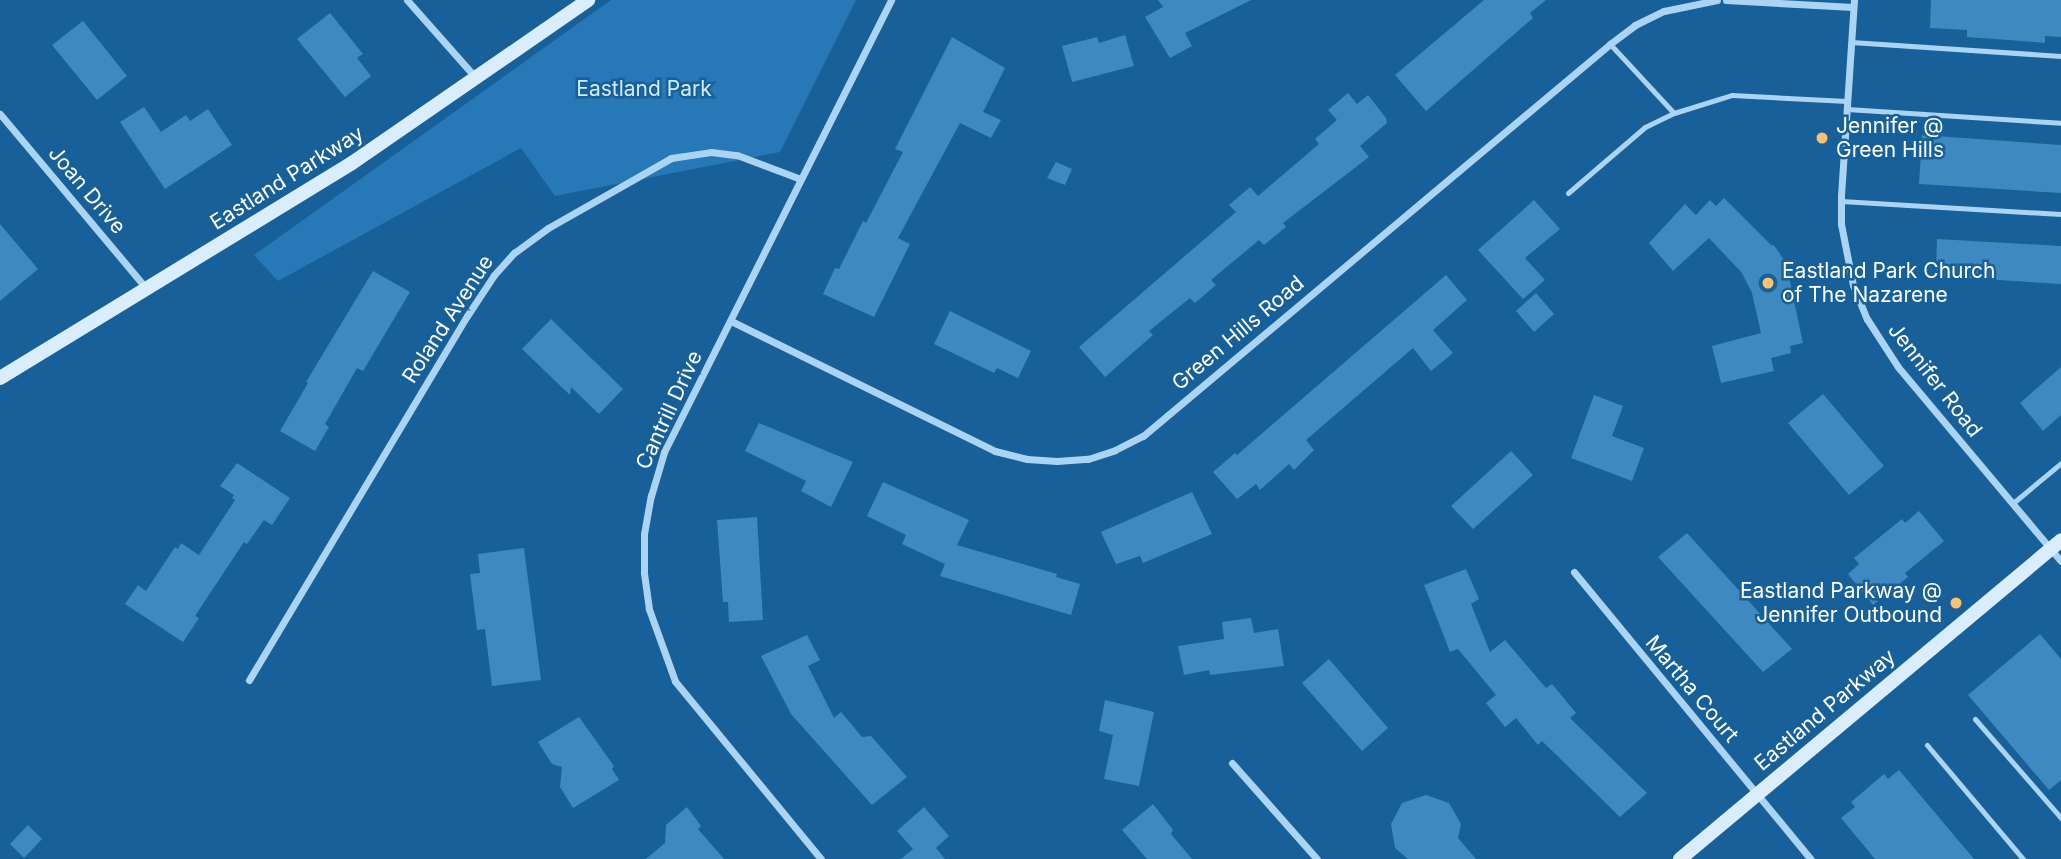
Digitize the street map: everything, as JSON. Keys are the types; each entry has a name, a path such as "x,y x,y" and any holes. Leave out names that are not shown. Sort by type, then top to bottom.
{"street":[{"path":"407,0 477,79"},
{"name":"Eastland Parkway","path":"0,378 352,163 588,0"},
{"name":"Cantrill Drive","path":"821,859 689,702 665,660 649,609 644,572 644,534 650,496 664,452 891,0"},
{"name":"Green Hills Road","path":"730,321 995,451 1027,459 1088,459 1115,450 1143,436 1610,44 1664,11 1717,0"},
{"path":"1726,0 1854,4"},
{"name":"Jennifer Road","path":"1854,4 1841,201 1846,258 1867,319 1898,367 2012,503 2056,544 2061,561"},
{"name":"Joan Drive","path":"0,114 147,289"},
{"name":"Roland Avenue","path":"249,680 467,316 494,275 514,253 548,228 671,158 711,152 737,155 801,179"},
{"name":"Eastland Parkway","path":"1680,859 2056,544"},
{"name":"Martha Court","path":"1574,572 1811,859"},
{"path":"1232,763 1317,859"}],"lane":[{"path":"1851,42 2061,56"},
{"path":"1610,44 1674,113"},
{"path":"1568,193 1645,127 1674,113 1732,95 2061,123"},
{"path":"1841,201 2061,214"},
{"path":"2012,503 2061,463"},
{"path":"1975,719 2061,818"},
{"path":"1927,745 2023,859"},
{"path":"2053,809 2061,802"}],"green space":[{"name":"Eastland Park","path":"611,0 856,0 780,152 555,196 521,148 278,281 254,255"}],"building":[{"path":"1158,0 1251,0 1185,33 1192,46 1170,58 1145,17 1163,7"},
{"path":"1484,0 1546,0 1530,13 1533,18 1426,111 1395,75"},
{"path":"1931,0 2061,0 2061,37 2045,36 2045,43 1967,37 1967,30 1930,28"},
{"path":"330,13 363,54 357,58 371,76 345,97 297,39"},
{"path":"83,21 127,76 97,100 52,45"},
{"path":"1125,35 1134,66 1072,82 1062,46 1097,37 1099,43"},
{"path":"952,37 1005,68 983,112 1001,120 991,138 960,123 898,238 910,244 874,317 823,294 863,221 866,223 903,152 895,149"},
{"path":"1348,93 1357,104 1368,95 1386,118 1387,123 1360,146 1369,157 1283,223 1286,227 1264,245 1259,240 1211,280 1216,285 1195,303 1190,298 1149,331 1153,335 1105,377 1079,347 1236,212 1229,205 1250,187 1258,196 1319,144 1315,139 1337,120 1328,110"},
{"path":"144,107 161,132 186,115 190,121 208,109 232,145 165,189 120,122"},
{"path":"1922,135 2061,145 2061,193 1919,184"},
{"path":"1056,162 1072,169 1065,185 1047,178"},
{"name":"Eastland Park Church of The Nazarene","path":"1724,198 1772,246 1773,244 1786,263 1803,343 1790,346 1791,353 1771,358 1774,371 1721,383 1712,346 1761,333 1752,293 1742,273 1709,238 1673,271 1649,243 1685,204 1696,215 1710,200 1716,206"},
{"path":"1534,200 1560,229 1525,258 1545,280 1523,299 1478,250"},
{"path":"0,224 38,269 0,301"},
{"path":"1937,239 2061,246 2061,284 1936,276"},
{"path":"373,271 410,292 363,371 357,368 325,424 329,427 315,451 280,431 308,383 306,382"},
{"path":"1446,275 1467,300 1433,330 1453,353 1431,371 1413,348 1306,440 1314,450 1294,470 1289,464 1260,490 1256,484 1237,499 1213,472 1235,453 1237,455"},
{"path":"1536,293 1554,314 1534,332 1516,311"},
{"path":"950,311 1031,351 1018,378 997,368 994,373 934,344"},
{"path":"551,319 623,389 599,414 571,387 570,395 522,349"},
{"path":"2061,367 2061,415 2043,431 2020,403"},
{"path":"1823,394 1884,466 1849,495 1788,423"},
{"path":"1594,395 1623,406 1612,436 1644,448 1632,481 1571,458"},
{"path":"759,423 853,462 831,507 801,491 806,481 745,451"},
{"path":"1511,451 1533,475 1473,529 1451,506"},
{"path":"237,463 290,498 272,525 264,520 247,544 244,542 195,616 199,618 183,642 125,604 138,585 146,591 175,547 178,549 181,543 199,555 235,500 232,498 234,495 220,486"},
{"path":"883,482 969,520 957,545 1057,574 1056,577 1080,584 1071,615 940,576 945,564 902,544 906,535 867,516"},
{"path":"1192,492 1212,534 1143,563 1140,556 1116,564 1101,532"},
{"path":"1919,511 1944,541 1905,573 1908,577 1873,605 1848,574 1859,564 1854,558 1902,519 1905,523"},
{"path":"757,517 763,620 729,622 728,602 723,602 717,520"},
{"path":"1687,533 1792,649 1763,672 1658,557"},
{"path":"524,548 541,680 492,686 485,629 477,630 470,574 480,573 478,554"},
{"path":"1466,569 1479,599 1471,604 1490,652 1505,640 1546,688 1552,684 1576,713 1570,718 1647,793 1620,817 1542,741 1538,745 1516,718 1505,727 1486,703 1496,695 1458,649 1450,652 1424,585"},
{"path":"1251,618 1254,633 1278,629 1284,666 1210,675 1209,670 1184,675 1178,646 1224,639 1222,622"},
{"path":"2040,634 2061,659 2061,780 2049,790 1968,695"},
{"path":"807,635 820,660 808,666 834,718 841,712 862,737 871,736 907,777 872,805 791,714 761,656"},
{"path":"1329,659 1388,728 1362,751 1302,683"},
{"path":"1105,700 1154,712 1139,786 1104,779 1113,735 1099,731"},
{"path":"579,717 614,766 612,769 619,780 573,808 560,787 562,767 552,764 538,742"},
{"path":"1899,770 1974,859 1875,859 1841,818 1855,807 1851,802 1884,774 1888,779"},
{"path":"1426,795 1449,803 1461,824 1458,838 1476,859 1408,859 1395,848 1391,824 1402,803"},
{"path":"1153,804 1173,830 1171,834 1192,859 1147,859 1122,830"},
{"path":"687,807 701,826 698,829 724,859 646,859 665,843 666,825"},
{"path":"924,807 949,836 936,848 945,859 901,859 913,849 897,831"},
{"path":"28,825 42,839 24,858 10,844"}],"place":[{"name":"Jennifer @ Green Hills","path":"1822,138"},
{"name":"Eastland Park Church of The Nazarene","path":"1768,283"},
{"name":"Eastland Parkway @ Jennifer Outbound","path":"1956,603"}]}
